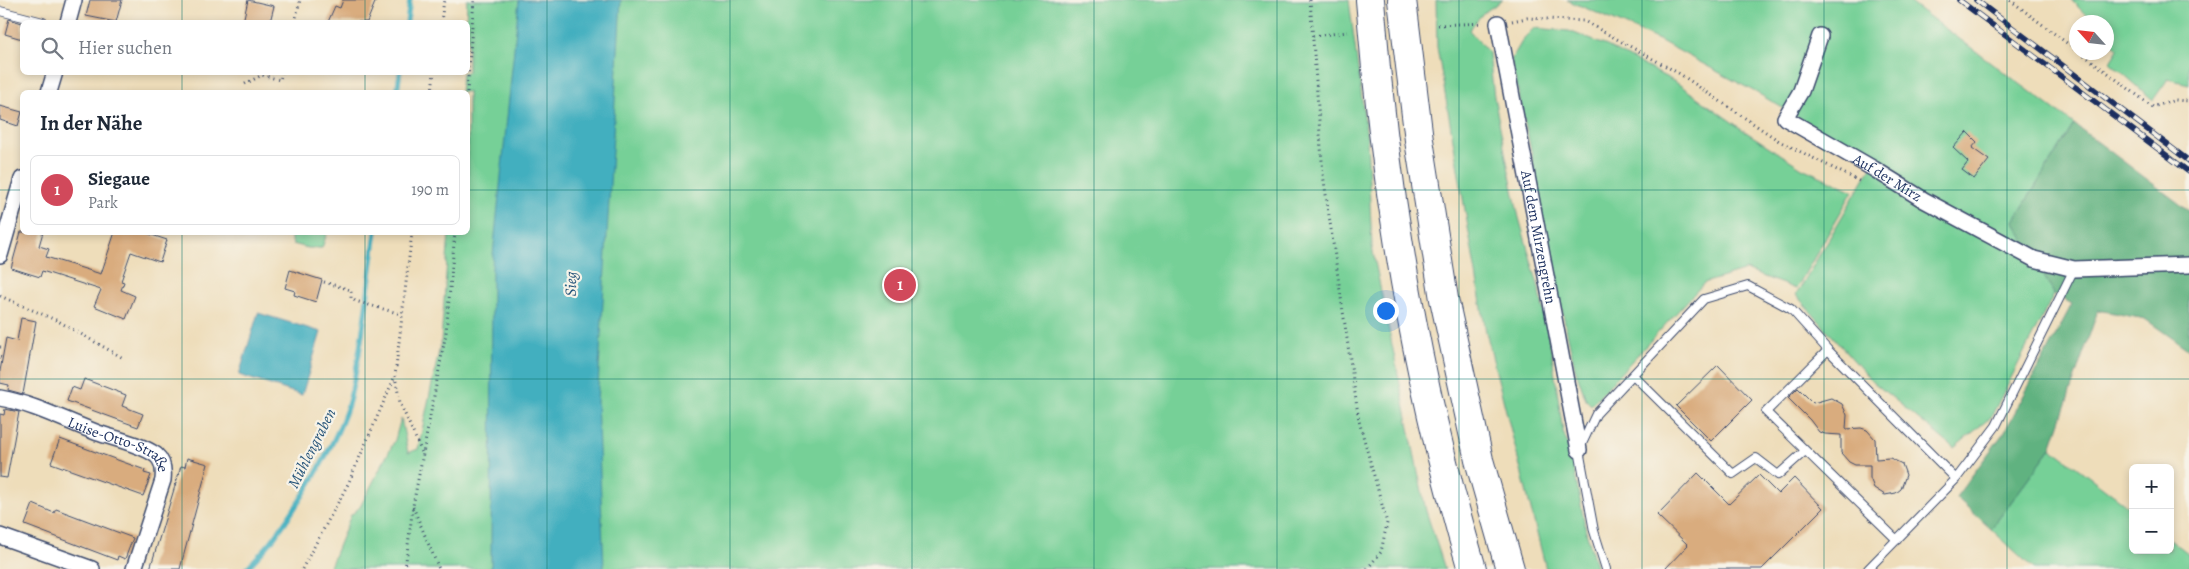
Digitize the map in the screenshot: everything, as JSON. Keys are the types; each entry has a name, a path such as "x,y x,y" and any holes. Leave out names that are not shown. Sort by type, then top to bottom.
{"highway":[{"path":"1370,0 1391,197 1408,303 1429,408 1455,512 1472,569"},
{"path":"1402,0 1418,140 1444,299 1479,460 1510,569"},
{"path":"1479,460 1519,569"}],"street":[{"path":"69,20 74,0"},
{"name":"Auf dem Mirzengrehn","path":"1498,23 1579,450"},
{"name":"Auf der Mirz","path":"1820,36 1801,91 1785,118 1874,168 1924,200 2034,258 2074,269 2189,265"},
{"path":"50,90 54,75"},
{"path":"0,255 20,186"},
{"name":"Luise-Otto-Straße","path":"0,398 22,402 136,446 155,454 160,460 164,473 163,480 134,569"},
{"path":"0,536 92,569"}],"lane":[{"path":"0,11 35,20"},
{"path":"1868,569 1956,479 1996,426 2074,269"},
{"path":"1579,450 1596,414 1704,299 1748,286 1791,309 1828,350 1956,479"},
{"path":"1828,350 1766,412 1896,540"},
{"path":"1633,375 1733,474 1756,458 1778,475 1805,451"},
{"name":"Auf dem Mirzengrehn","path":"1579,450 1594,531 1606,569"}],"path":[{"path":"295,20 300,0"},
{"path":"441,20 444,0"},
{"path":"470,53 474,0"},
{"path":"1310,0 1323,174 1359,421 1387,523 1380,552 1367,569"},
{"path":"2010,0 2069,45"},
{"path":"1438,24 1498,23 1527,18 1584,21 1680,74 1779,141 1866,183"},
{"path":"1313,36 1348,32"},
{"path":"2091,60 2153,107 2175,100 2189,101"},
{"path":"246,84 262,75 280,80 281,75"},
{"path":"432,90 434,75"},
{"path":"467,90 468,75"},
{"path":"302,569 348,484 394,376 412,235"},
{"path":"405,569 413,506 446,333 455,235"},
{"path":"324,282 351,290 351,298 354,301 401,314"},
{"path":"0,296 58,321 123,358"},
{"path":"394,376 400,404 424,455"},
{"path":"413,506 439,569"}],"green space":[{"path":"467,0 1349,0 1367,138 1372,247 1426,511 1445,569 329,569 351,515 360,507 395,440 401,418 408,453 418,449 441,342 449,235 470,235 470,90 460,90 462,75 470,75 470,20 466,20"},
{"path":"1436,0 1503,0 1483,13 1469,30 1489,53 1494,97 1519,218 1540,292 1552,355 1563,432 1571,454 1586,531 1597,569 1546,569 1486,332 1437,47"},
{"path":"1567,0 1907,0 2074,124 2014,221 2054,294 1991,417 1954,448 1872,381 1796,295 1874,162 1759,94 1659,40"},
{"path":"2071,0 2189,0 2189,84 2168,79 2153,100 2110,62 2114,60 2114,56 2118,49 2114,45 2114,15 2086,15"},
{"path":"1534,28 1569,31 1607,46 1677,83 1746,132 1802,168 1853,191 1796,289 1746,270 1704,283 1591,405 1586,400 1575,368 1540,211 1531,150 1511,60 1524,38"},
{"path":"2074,124 2189,211 2189,350 2145,319 2098,310 2051,448 1991,529 1956,497 2005,431 2072,304 2054,294 2014,221"},
{"path":"290,235 326,235 322,248 308,248 293,244"},
{"path":"2051,448 2129,507 2129,554 2174,554 2174,542 2189,554 2189,569 2034,569 1991,529"}],"water":[{"name":"Sieg","path":"519,0 621,0 597,402 604,569 491,569 492,265"},
{"path":"258,313 321,332 302,395 239,375"}],"building":[{"path":"90,0 122,0 117,20 86,16"},
{"path":"248,0 274,6 270,20 243,20"},
{"path":"343,0 376,0 368,20 329,20 335,6 340,8"},
{"path":"9,19 20,22 20,38 5,34"},
{"path":"0,106 20,111 18,126 0,120"},
{"path":"1967,132 1977,142 1972,148 1989,160 1974,179 1962,170 1968,162 1953,148"},
{"path":"20,235 42,235 39,246 49,249 46,257 101,274 114,235 152,235 167,240 160,262 131,252 121,281 124,282 121,290 135,296 126,319 94,306 101,290 42,271 40,277 11,268"},
{"path":"290,270 322,280 316,302 294,295 295,291 285,288"},
{"path":"21,318 36,321 23,394 8,390 9,385 0,383 0,371 6,338 17,341"},
{"path":"1718,365 1752,400 1711,441 1676,406"},
{"path":"84,379 126,395 122,406 143,414 138,427 67,401 72,387 80,390"},
{"path":"1798,388 1813,403 1831,398 1842,404 1847,415 1846,429 1861,428 1867,430 1875,439 1876,459 1890,458 1902,464 1906,475 1901,489 1896,493 1885,495 1874,488 1870,478 1870,465 1855,465 1849,462 1841,453 1841,435 1819,432 1788,398"},
{"path":"5,409 19,412 7,478 0,477 0,414 4,415"},
{"path":"60,439 145,470 144,473 151,475 143,496 51,463"},
{"path":"187,458 208,464 180,569 150,569 181,466 185,467"},
{"path":"1698,473 1729,504 1759,475 1778,494 1794,478 1823,508 1762,569 1665,569 1688,545 1657,515"},
{"path":"33,504 54,513 56,509 133,538 125,559 118,556 117,560 25,525"}],"waterway":[{"name":"Mühlengraben","path":"407,20 410,0"},
{"name":"Mühlengraben","path":"397,90 400,75"},
{"name":"Mühlengraben","path":"246,569 271,542 295,507 318,471 345,415 350,398 365,316 376,235"}],"railway":[{"path":"1959,0 2189,172"},
{"path":"1976,0 2189,161"}],"place":[{"name":"Siegaue","path":"900,285"}]}
